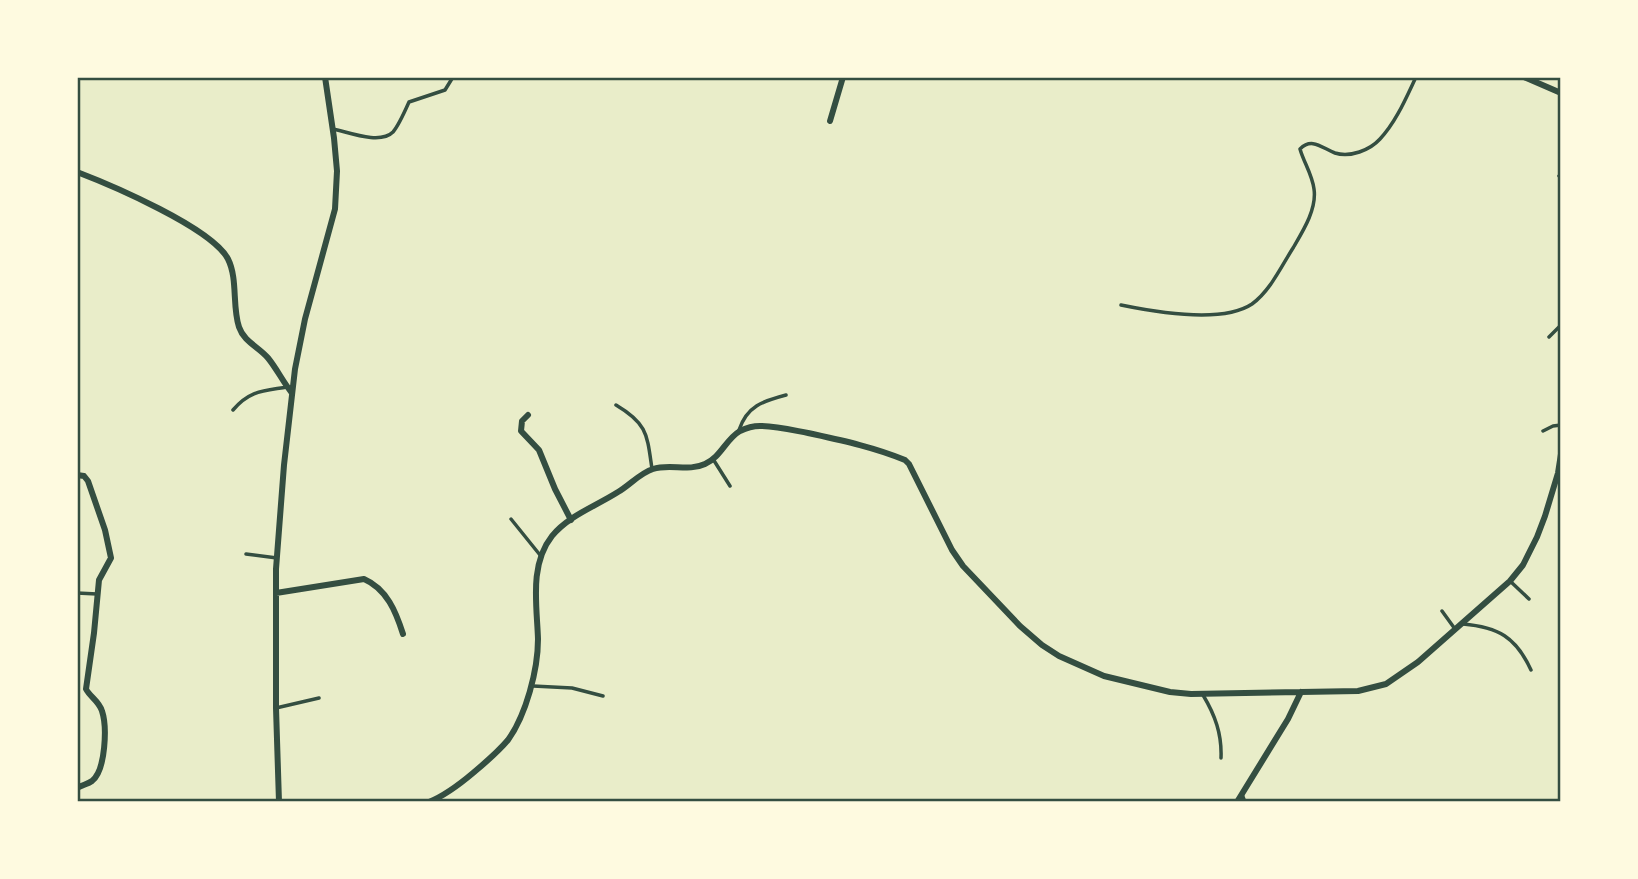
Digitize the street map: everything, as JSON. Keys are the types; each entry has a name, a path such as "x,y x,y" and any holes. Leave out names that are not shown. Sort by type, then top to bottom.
{"street":[{"path":"279,802 276,558 290,390 305,319 335,209 337,171 325,77"},
{"path":"830,121 843,77"},
{"path":"1524,77 1534,79 1561,93"},
{"path":"77,172 157,207 222,251 231,270 237,320 242,335 266,355 290,390"},
{"path":"528,415 522,421 521,431 539,450 555,489 572,520"},
{"path":"429,802 460,783 497,751 507,740 522,713 537,657 537,579 541,556 552,537 572,520 652,469 687,469 705,465 739,432 757,426 835,439 905,460 963,566 1020,626 1042,645 1074,663 1123,682 1170,692 1201,694 1358,691 1386,684 1418,662 1510,581 1523,565 1545,516 1561,454"},
{"path":"77,475 84,476 88,481 111,558 99,580 86,688 88,694 99,704 105,725 102,763 93,780 77,788"},
{"path":"276,593 364,579 375,584 391,603 403,634"},
{"path":"1237,802 1288,719 1301,692"}],"lane":[{"path":"333,129 384,138 393,132 409,102 445,90 453,77"},
{"path":"1121,305 1193,315 1219,314 1250,305 1269,287 1311,215 1315,191 1310,170 1300,149 1305,144 1312,143 1337,154 1369,148 1380,140 1391,124 1416,77"},
{"path":"1549,337 1561,325"},
{"path":"233,410 250,395 290,390"},
{"path":"739,432 748,412 758,405 786,395"},
{"path":"617,405 641,423 647,435 652,469"},
{"path":"1543,431 1561,425"},
{"path":"713,459 730,486"},
{"path":"511,519 541,556"},
{"path":"246,554 276,558"},
{"path":"1510,581 1529,599"},
{"path":"77,593 99,594"},
{"path":"1442,611 1457,626 1491,629 1505,636 1524,655 1531,670"},
{"path":"531,685 572,688 603,695"},
{"path":"1201,694 1213,711 1218,727 1220,758"},
{"path":"276,708 319,698"},
{"path":"1242,794 1245,802"}]}
